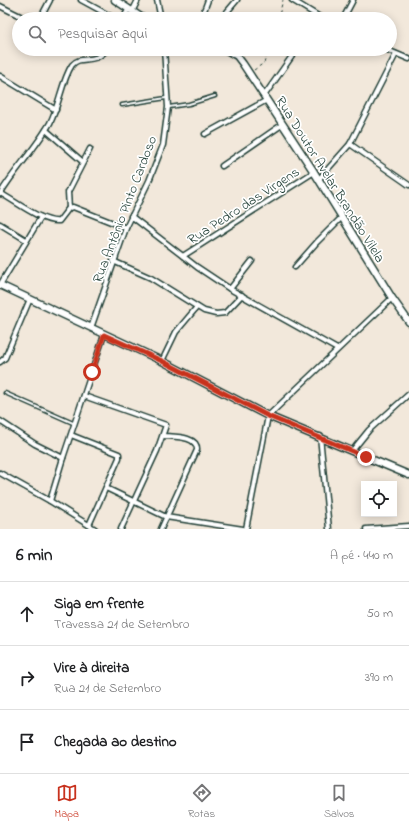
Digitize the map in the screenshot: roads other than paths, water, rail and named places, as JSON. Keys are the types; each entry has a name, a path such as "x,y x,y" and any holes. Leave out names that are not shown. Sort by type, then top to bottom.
{"street":[{"path":"44,12 50,0"},
{"path":"82,0 103,12"},
{"path":"115,0 130,11 138,0"},
{"path":"157,0 160,12"},
{"path":"204,12 208,0"},
{"path":"228,12 237,0"},
{"path":"292,0 309,12"},
{"path":"347,12 353,0"},
{"path":"0,6 12,12"},
{"path":"397,54 409,59"},
{"path":"90,149 68,192 69,208 59,221 41,217 0,194 13,173 36,146 46,130 56,110 73,65 82,60 98,58 100,56"},
{"name":"Rua Antônio Pinto Cardoso","path":"91,328 113,261 131,216 149,181 163,145 168,107 164,56"},
{"name":"Rua Doutor Avelar Brandão Vilela","path":"237,56 319,179 392,298 409,322"},
{"path":"205,134 266,98 293,56"},
{"path":"319,179 350,144 395,56"},
{"path":"0,76 56,110"},
{"path":"222,166 283,124"},
{"path":"46,130 83,162"},
{"path":"350,144 409,186"},
{"name":"Rua Pedro das Virgens","path":"183,256 314,172"},
{"path":"69,208 77,208 126,228"},
{"path":"131,216 183,256 230,288 337,349"},
{"path":"41,217 0,285 162,361 268,416 320,436 409,475"},
{"path":"295,268 317,242 342,218"},
{"path":"0,224 26,240"},
{"path":"113,261 151,278 198,307 211,313 222,314 228,311 242,295"},
{"path":"230,288 252,261"},
{"path":"106,488 166,517 244,529 268,416 392,298"},
{"path":"0,362 5,358 30,300"},
{"path":"162,361 179,328 198,307"},
{"path":"50,501 104,335"},
{"path":"352,451 369,430 409,394"},
{"path":"84,396 166,425 164,436 121,529"},
{"path":"0,421 35,444 63,458"},
{"path":"71,435 116,452 120,458 89,525"},
{"path":"160,529 197,450 195,442 164,436"},
{"path":"320,436 329,529"},
{"path":"0,473 50,501 95,529"},
{"path":"366,529 409,526"}],"lane":[{"path":"168,107 189,104 215,96"},
{"path":"122,104 167,98"},
{"path":"5,393 74,424"}]}
